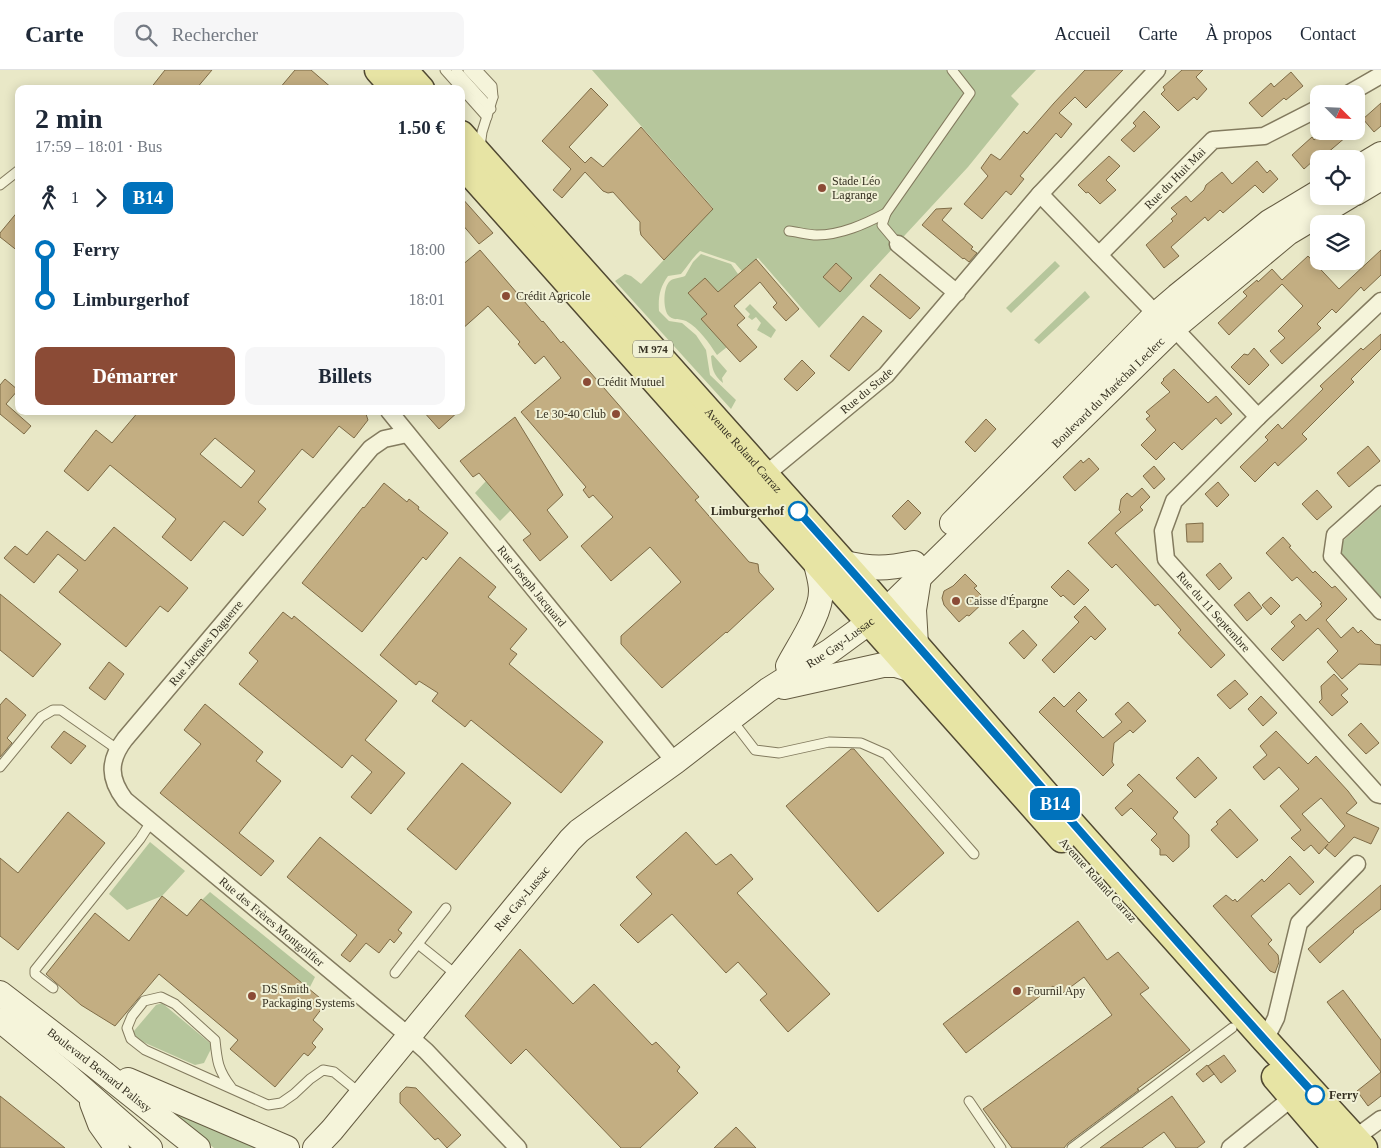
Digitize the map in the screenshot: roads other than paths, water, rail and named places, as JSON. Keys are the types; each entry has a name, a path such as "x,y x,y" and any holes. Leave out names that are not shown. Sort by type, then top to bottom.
{"main road":[{"path":"378,70 407,78"},
{"name":"Avenue Roland Carraz","path":"465,145 470,159 816,564 872,611 1293,1097 1352,1145"},
{"path":"1365,164 1381,154"},
{"name":"Avenue Roland Carraz","path":"470,159 765,475 844,563 872,611"},
{"path":"1365,188 1381,178"},
{"name":"Boulevard du Maréchal Leclerc","path":"872,611 916,571 1165,321 1270,222 1310,198"},
{"name":"Boulevard du Maréchal Leclerc","path":"1165,321 1288,234 1335,205"},
{"path":"768,690 883,665 896,665 913,657 916,571 874,568 844,563"},
{"path":"788,666 820,602 820,579 816,564"},
{"name":"Rue Gay-Lussac","path":"768,690 788,666 821,639 872,611"},
{"name":"Rue Gay-Lussac","path":"315,1148 362,1094 579,831 674,762 730,717 872,611"},
{"name":"Avenue Roland Carraz","path":"913,657 1072,824 1264,1040 1352,1145"},
{"name":"Boulevard Bernard Palissy","path":"0,993 96,1066 198,1148"},
{"name":"Boulevard Bernard Palissy","path":"0,1020 150,1148"},
{"path":"96,1066 287,1148"},
{"path":"89,1094 100,1124 117,1148"}],"street":[{"name":"Rue du Stade","path":"765,475 886,375 1040,194 1157,70"},
{"path":"1364,85 1381,75"},
{"name":"Rue du Huit Mai","path":"1098,255 1213,140 1264,136 1310,113"},
{"path":"1040,194 1258,417"},
{"path":"898,244 957,293"},
{"name":"Rue du 11 Septembre","path":"1381,301 1258,417 1174,501 1163,531 1166,559 1377,794 1381,795"},
{"name":"Rue Joseph Jacquard","path":"392,415 674,762"},
{"name":"Rue Jacques Daguerre","path":"118,749 372,448 384,438 407,434"},
{"path":"1381,494 1335,535 1332,556 1381,611"},
{"name":"Rue des Frères Montgolfier","path":"118,749 112,775 116,788 125,800 426,1051 518,1148"},
{"path":"1264,1040 1276,1018 1299,923 1357,864"},
{"path":"1230,1148 1293,1097"},
{"path":"1352,1145 1381,1119"}],"lane":[{"path":"445,70 460,85"},
{"path":"456,70 489,113"},
{"path":"468,70 493,97"},
{"path":"470,159 482,132 493,97 492,86 477,70"},
{"path":"898,244 882,225 886,213 970,93 952,70"},
{"path":"465,90 489,113"},
{"path":"0,185 15,173"},
{"path":"789,231 817,235 843,231 866,223 886,213"},
{"path":"0,767 41,717 52,710 61,710 118,749"},
{"path":"730,717 755,750 779,753 829,742 862,743 886,754 974,854"},
{"path":"52,988 35,974 35,970 140,840 152,822"},
{"path":"395,973 446,908"},
{"path":"418,944 458,976"},
{"path":"232,1087 221,1074 215,1040 175,1004 161,997 144,1000 132,1016 128,1028 131,1039 145,1050 232,1087 268,1105 281,1104 323,1070 334,1072 362,1094"},
{"path":"1072,1148 1232,1028"},
{"path":"969,1100 1001,1148"}],"place":[{"name":"Stade Léo Lagrange","path":"822,188"},
{"name":"Crédit Agricole","path":"506,296"},
{"name":"Crédit Mutuel","path":"587,382"},
{"name":"Le 30-40 Club","path":"616,414"},
{"name":"Limburgerhof","path":"798,511"},
{"name":"Caisse d'Épargne","path":"956,601"},
{"name":"Fournil Apy","path":"1017,991"},
{"name":"DS Smith Packaging Systems","path":"252,996"},
{"name":"Ferry","path":"1315,1095"}]}
